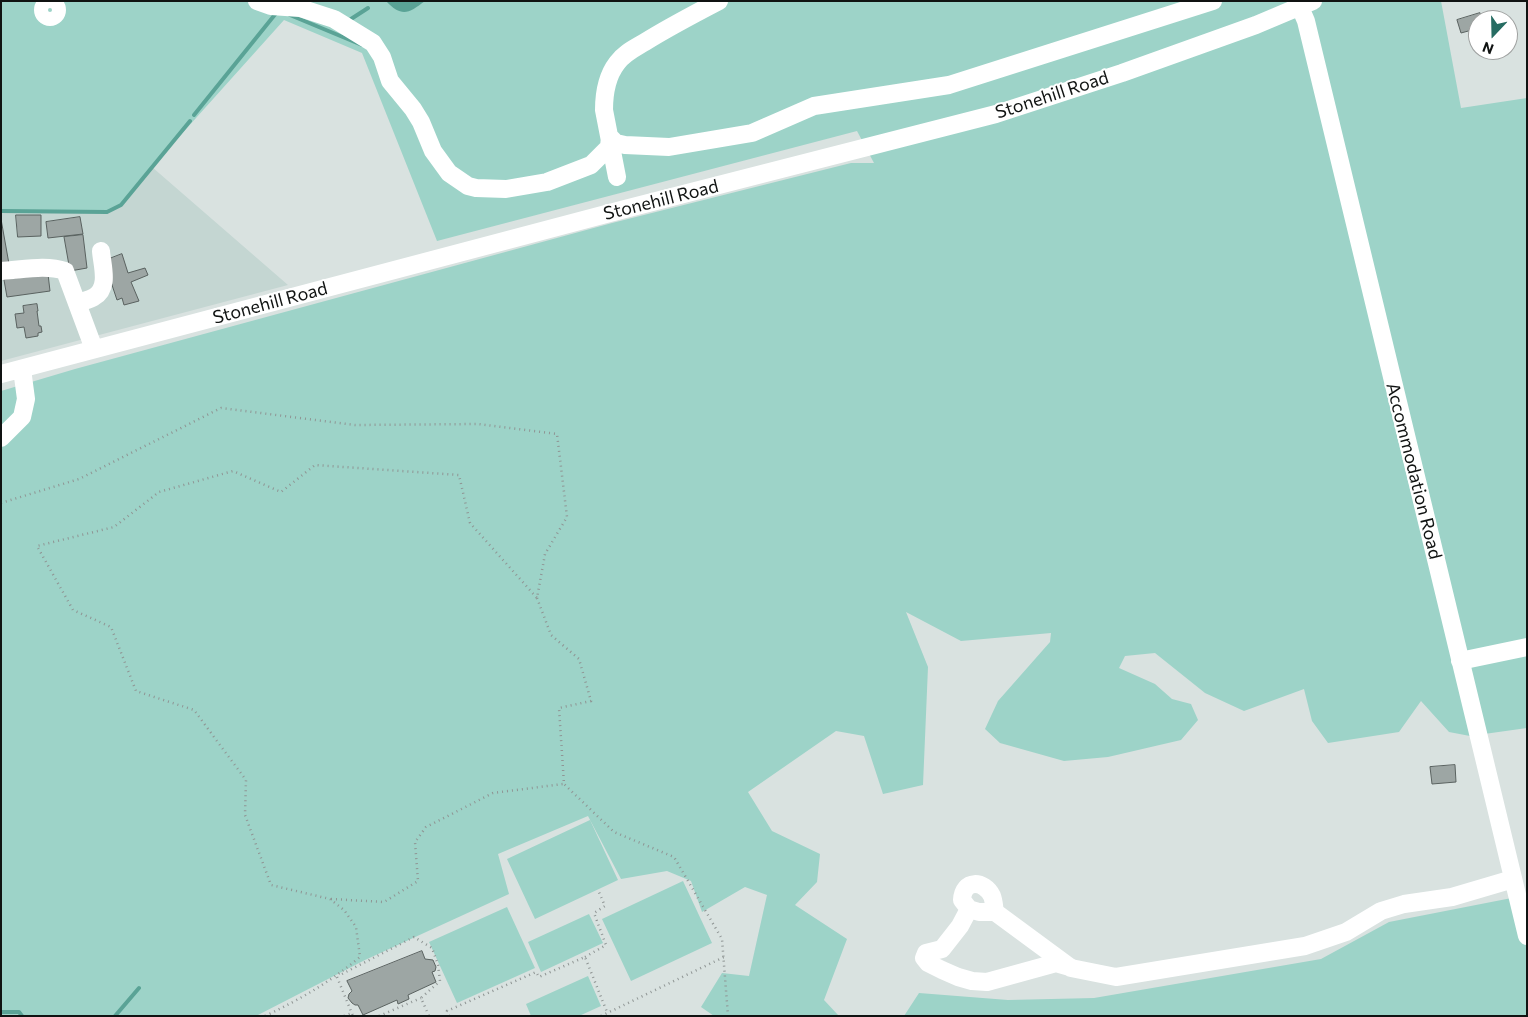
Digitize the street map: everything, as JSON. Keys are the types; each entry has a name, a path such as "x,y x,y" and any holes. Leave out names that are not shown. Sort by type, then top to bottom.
{"street":[{"path":"257,1 271,6 300,8 334,19 373,43 382,57 390,81 421,122 433,151 449,173 468,186 506,189 547,182 592,165 609,148 610,137"},
{"path":"617,177 604,110 604,99 611,73 617,62 627,53 667,28 727,1"},
{"path":"610,137 616,143 625,145 669,147 752,133 814,106 949,85 1213,1"},
{"name":"Stonehill Road","path":"1,374 624,209 996,114 1131,70 1256,25 1307,4"},
{"name":"Accommodation Road","path":"1307,4 1306,22 1527,936"},
{"path":"78,303 101,292 104,284 101,251"},
{"path":"1,271 47,268 65,272 94,349"},
{"path":"1,438 22,417 26,399 22,369"},
{"path":"1460,661 1527,647"},
{"path":"969,909 960,926 942,948 926,953 924,958 928,963 958,977 972,981 988,982 1056,963 1116,977 1305,946 1346,932 1381,911 1404,904 1452,897 1513,879"},
{"path":"994,912 991,894 986,888 973,884 968,885 962,895 962,900 969,909 979,912 994,912 1071,968"}],"path":[{"path":"1,503 79,479 221,408 355,424 478,424 557,434 567,517 545,554 537,598"},
{"path":"564,784 492,792 426,827 415,842 418,881 384,902 330,898 271,885 245,815 246,780 194,710 136,691 111,627 73,610 38,546 114,527 159,492 233,471 281,492 315,465 459,475 470,523 537,598 551,635 579,659 591,701 559,708 564,784 614,832 674,857 722,939 728,1016"},
{"path":"449,1016 447,1011 536,972 539,976 585,958 606,945 594,914 605,906 598,890"},
{"path":"330,898 344,910 356,927 360,956 336,977"},
{"path":"265,1016 303,997 336,977 414,938 432,948 440,981 421,998 379,1016"},
{"path":"601,1016 724,957"},
{"path":"585,958 607,1012"},
{"path":"336,977 352,1014 344,1016"},
{"path":"421,998 429,1016"}],"shaded area":[{"path":"1,1 1441,1 1461,108 1527,98 1527,728 1470,736 1449,732 1421,701 1399,732 1328,743 1312,721 1304,689 1244,711 1205,693 1155,653 1125,656 1119,668 1155,684 1172,699 1191,704 1198,720 1181,740 1108,757 1064,761 1000,743 985,729 998,701 1050,642 1051,633 961,641 906,612 928,667 923,785 883,794 864,736 836,731 748,792 772,831 820,854 817,882 795,905 847,939 824,1000 839,1016 714,1016 701,1007 722,973 749,976 767,895 745,887 702,912 691,881 667,871 621,879 588,816 498,854 509,894 365,960 256,1016 1,1016 1,391 75,369 612,223 851,163 874,163 857,131 437,241 362,53 284,20 152,167 121,205 107,212 1,211"},
{"path":"386,1 425,1 410,11 401,12"},
{"path":"152,167 288,285 1,361 1,211 107,212 121,205"},
{"path":"590,820 618,880 535,919 507,859"},
{"path":"683,881 712,943 631,981 602,919"},
{"path":"1527,895 1527,1016 904,1016 919,993 1008,1000 1094,998 1321,959 1389,922"},
{"path":"507,907 535,968 457,1003 429,942"},
{"path":"589,914 603,943 541,972 528,942"},
{"path":"588,976 601,1006 579,1016 531,1016 526,1004"}],"building":[{"path":"1468,17 1468,31 1461,33 1457,20"},
{"path":"16,215 41,215 41,236 18,237"},
{"path":"80,217 83,234 48,238 46,222"},
{"path":"1,219 9,264 1,265"},
{"path":"83,235 87,268 70,271 64,237"},
{"path":"122,254 128,273 145,268 148,275 131,282 139,301 124,305 122,298 117,300 104,261"},
{"path":"48,274 50,291 7,297 4,280"},
{"path":"37,304 39,326 41,326 42,332 38,333 38,336 26,338 24,327 17,328 15,314 24,313 23,306"},
{"path":"1455,765 1456,782 1432,784 1430,767"},
{"path":"422,951 425,959 433,960 436,967 435,971 432,972 436,982 408,995 409,999 398,1004 397,1000 363,1015 358,1005 352,1003 348,998 352,991 347,981"}],"waterway":[{"path":"351,19 368,8"},
{"path":"194,115 277,12"},
{"path":"290,15 362,45"},
{"path":"1,211 107,212 121,205 190,121"},
{"path":"115,1016 139,988"},
{"path":"1,1012 19,1012 22,1016"}]}
